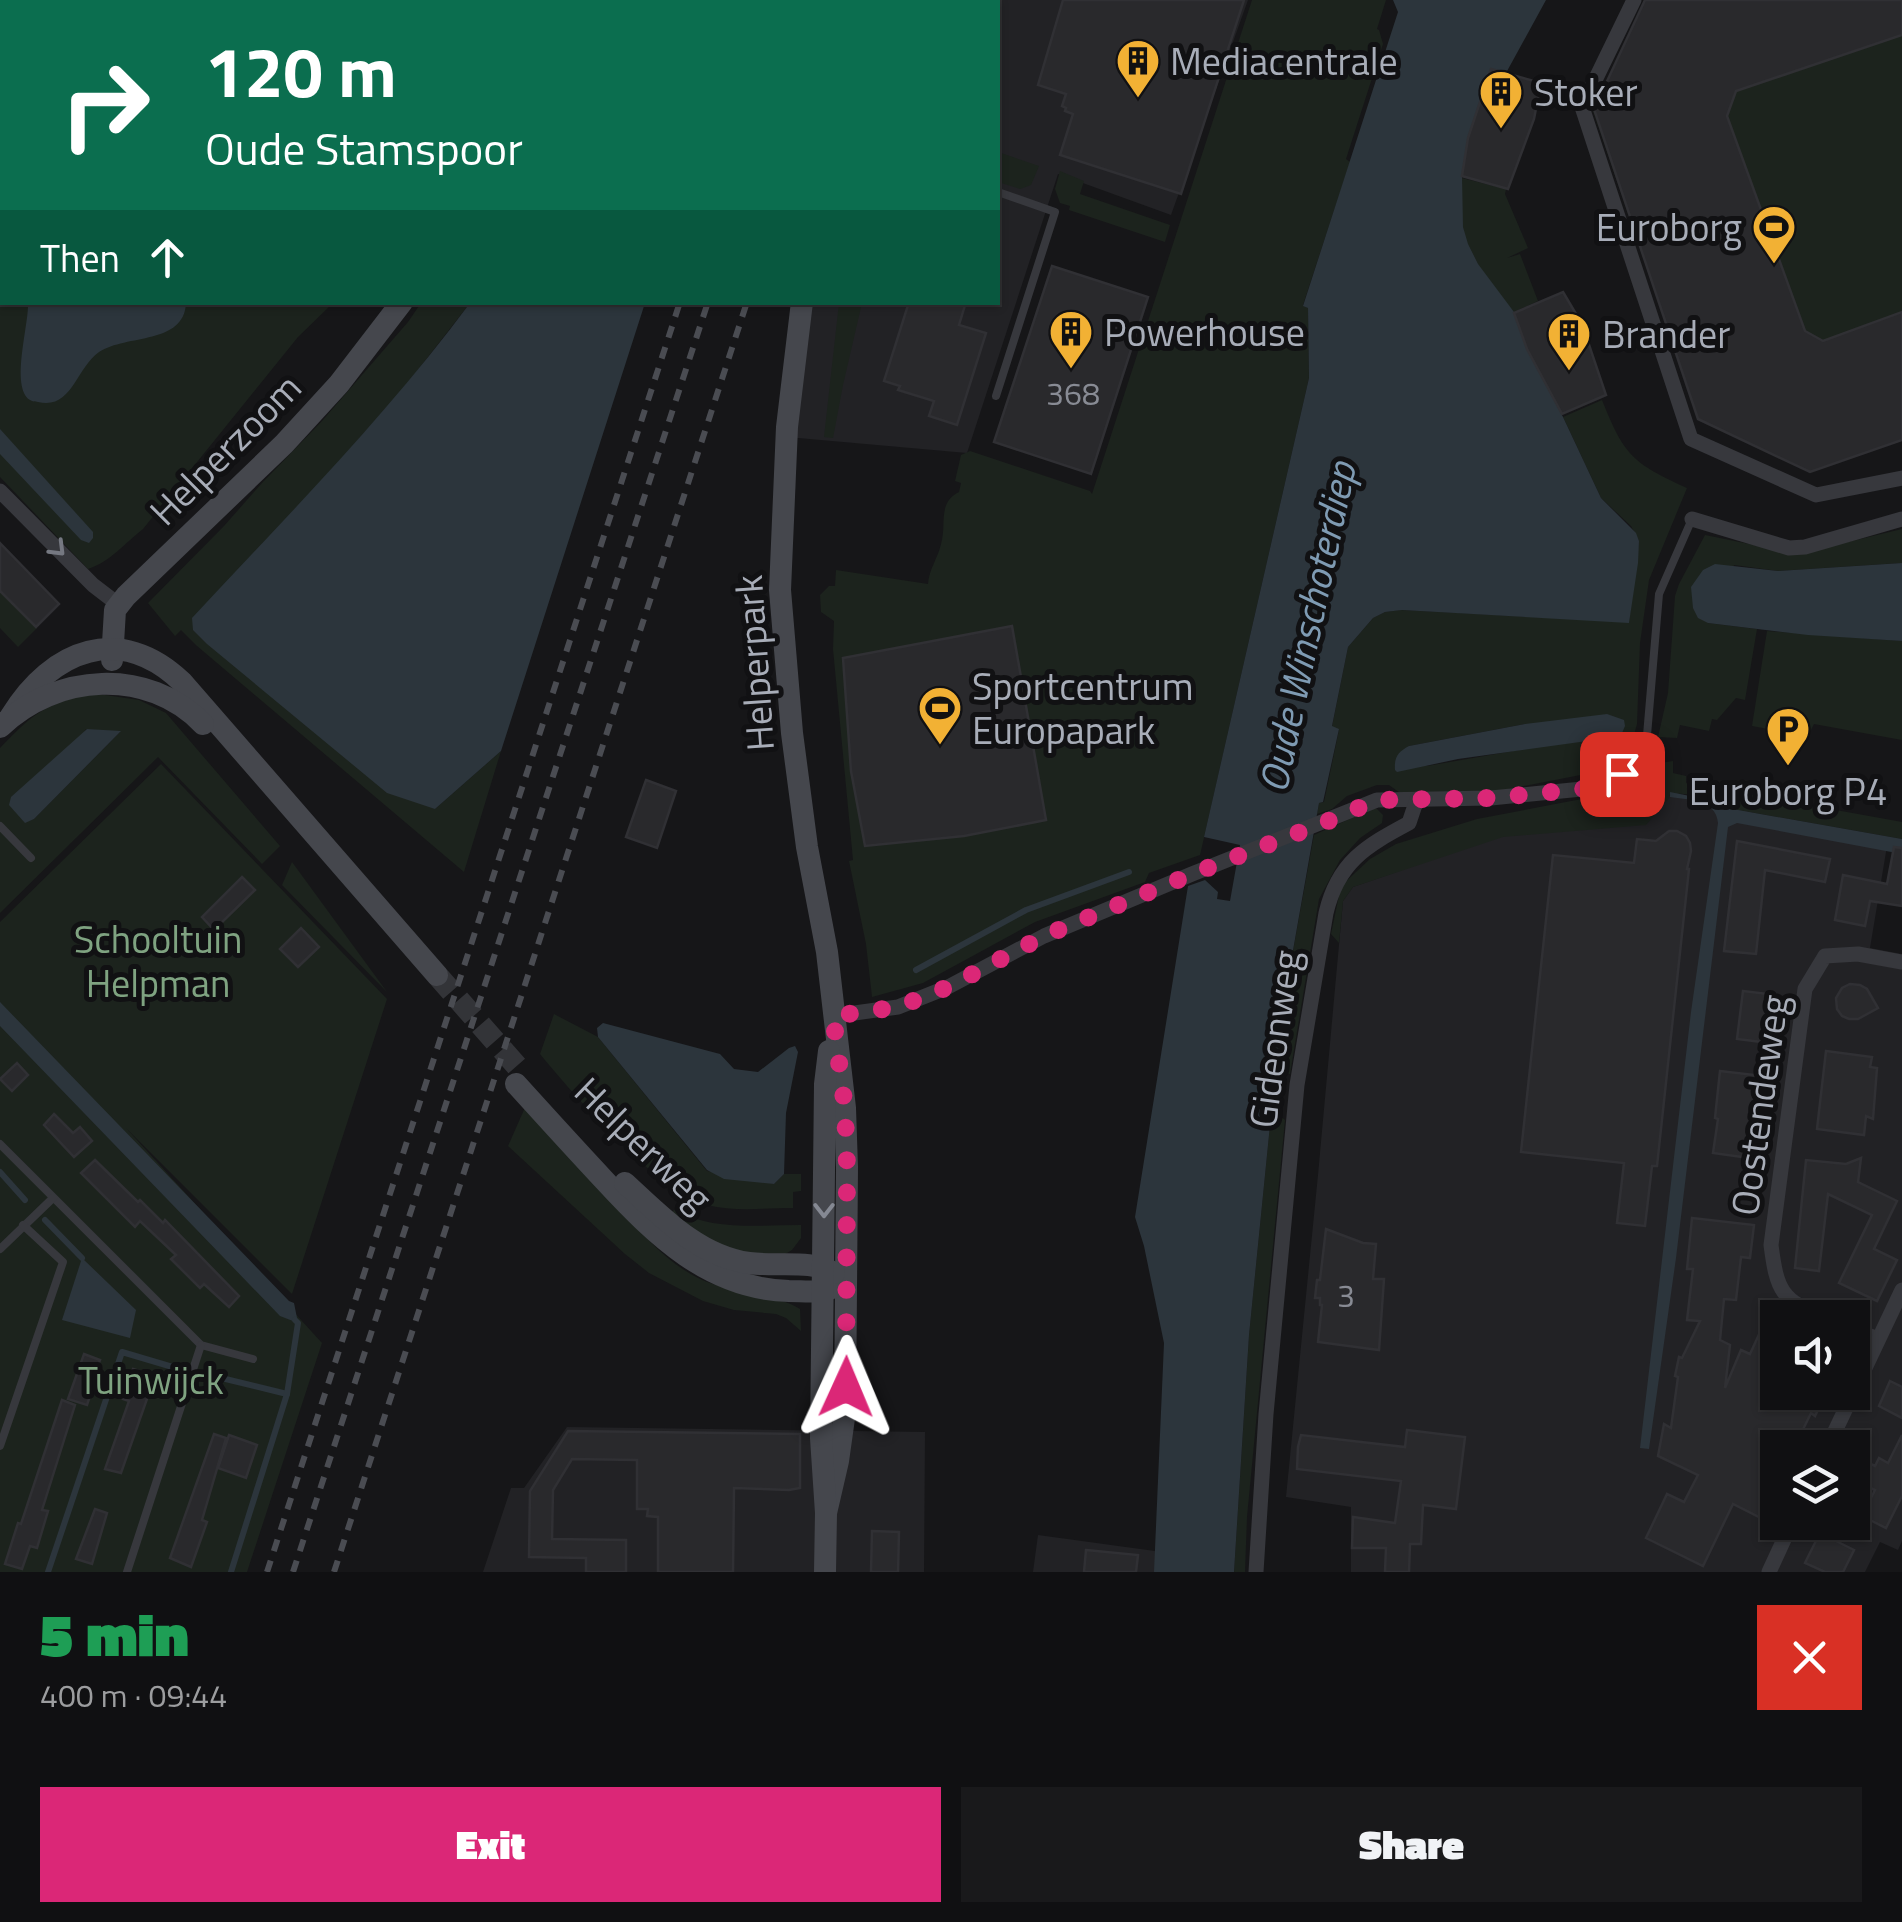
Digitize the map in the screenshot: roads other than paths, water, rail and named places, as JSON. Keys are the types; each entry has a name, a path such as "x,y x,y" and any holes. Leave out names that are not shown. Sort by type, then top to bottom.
{"street":[{"path":"1634,0 1582,107 1692,439 1816,495 1902,478"},
{"name":"Helperzoom","path":"119,605 284,444 340,384 400,305"},
{"name":"Helperpark","path":"802,305 786,444 780,590 792,733 807,847 828,952 833,1016"},
{"path":"0,491 119,605 114,618 112,682"},
{"path":"1692,519 1789,548 1805,548 1902,520"},
{"path":"112,649 150,658 182,682 435,982 198,718 161,693 112,682 77,686 37,701 6,722 24,696 58,666 97,650 112,649"},
{"path":"833,1016 898,1007 948,987 1044,936 1377,800 1491,798 1592,788 1622,774 1646,749"},
{"name":"Gideonweg","path":"1256,1572 1266,1414 1297,1084 1326,913 1334,886 1350,862 1373,843 1410,824 1418,799"},
{"name":"Oostendeweg","path":"1792,1300 1776,1282 1771,1245 1805,989 1825,956 1858,954 1902,962"},
{"path":"825,1572 821,1438 825,1084 833,1016"},
{"path":"826,1513 845,1412 848,1201 845,1108 833,1016"},
{"name":"Helperweg","path":"519,1078 681,1234 714,1252 748,1263 823,1266 846,1280 823,1292 778,1291 735,1282 705,1270 666,1243 627,1205 519,1078"},
{"path":"1835,1430 1902,1290"},
{"path":"1870,1336 1878,1339"},
{"path":"1769,1572 1784,1540"}],"lane":[{"path":"996,396 1055,212 1000,193"},
{"path":"1646,749 1659,594 1692,519"},
{"path":"0,826 31,858"},
{"path":"0,1144 201,1345 253,1359"},
{"path":"0,1249 52,1198"},
{"path":"0,1446 63,1262 23,1226"},
{"path":"126,1572 201,1345"}],"water":[{"name":"Oude Winschoterdiep","path":"1393,0 1546,0 1506,73 1491,69 1468,138 1462,176 1463,227 1478,264 1514,312 1527,349 1601,498 1636,533 1638,563 1629,623 1402,610 1373,618 1348,647 1332,726 1339,729 1323,802 1319,803 1275,1070 1266,1070 1262,1113 1271,1115 1249,1335 1234,1572 1154,1572 1164,1343 1135,1217 1188,886 1205,880 1218,892 1217,899 1230,901 1240,845 1204,837 1309,378 1308,308 1303,306 1398,12"},
{"path":"28,305 186,305 176,326 165,332 99,352 59,400 30,400 24,393 21,369"},
{"path":"468,305 644,305 501,751 435,809 387,793 207,644 193,630 192,618 300,503"},
{"path":"0,429 93,532 89,543 81,540 0,454"},
{"path":"1902,563 1902,641 1708,623 1698,618 1693,608 1691,587 1703,570 1715,564 1778,571"},
{"path":"1607,714 1624,720 1622,733 1395,770 1398,755 1409,746 1525,724"},
{"path":"87,729 121,731 34,819 25,823 9,805 11,797"},
{"path":"1670,792 1738,810 1902,839 1902,854 1737,823 1728,827 1649,1449 1640,1448 1691,1012 1718,823 1707,805 1670,797"},
{"path":"0,1002 294,1303 298,1323 280,1316 0,1026"},
{"path":"603,1023 720,1054 734,1069 758,1072 795,1046 798,1052 786,1113 784,1174 774,1184 724,1179 707,1170 598,1037 597,1028"},
{"path":"82,1258 136,1310 130,1338 62,1320"}],"waterway":[{"path":"916,970 1026,910 1129,872"},
{"path":"0,1172 25,1200"},
{"path":"45,1220 82,1258"},
{"path":"231,1572 287,1394 298,1323 295,1320"},
{"path":"48,1572 122,1352 176,1368"},
{"path":"209,1375 287,1394"}],"tunnel":[{"path":"437,975 522,1072"}],"railway":[{"path":"267,1572 679,305"},
{"path":"293,1572 707,305"},
{"path":"334,1572 746,305"}],"place":[{"name":"Mediacentrale","path":"1138,99"},
{"name":"Stoker","path":"1501,130"},
{"name":"Euroborg","path":"1774,265"},
{"name":"Powerhouse","path":"1071,370"},
{"name":"Brander","path":"1569,372"},
{"name":"Sportcentrum Europapark","path":"940,746"},
{"name":"Euroborg P4","path":"1788,767"}],"park label":[{"name":"Schooltuin Helpman","path":"158,961"},
{"name":"Tuinwijck","path":"151,1380"}]}
